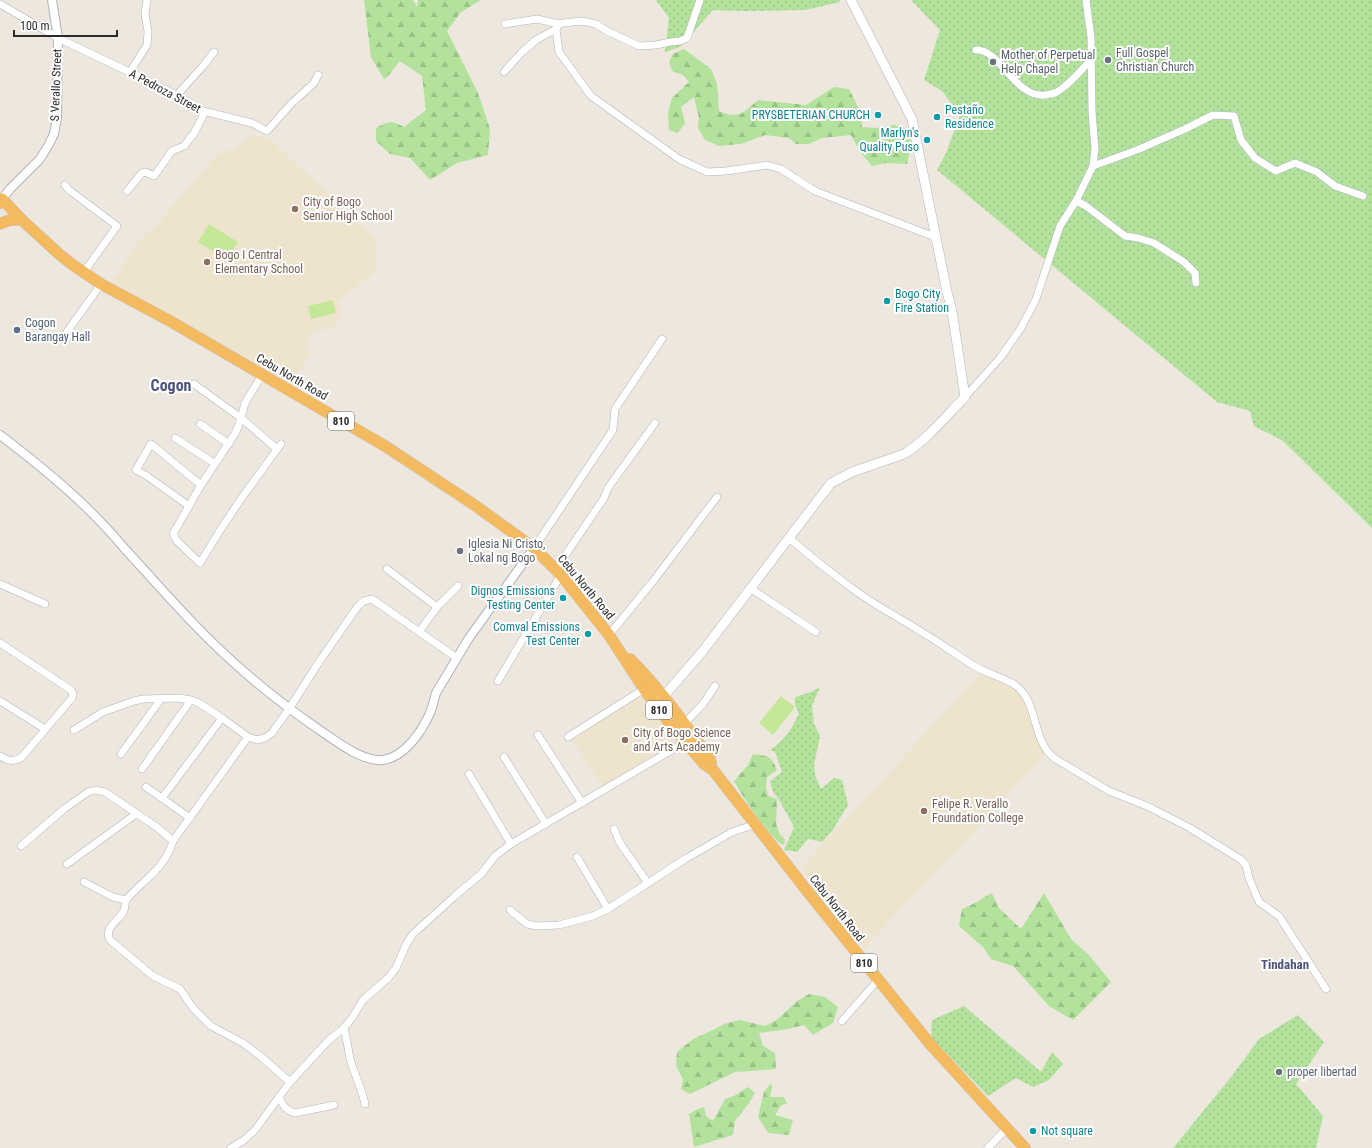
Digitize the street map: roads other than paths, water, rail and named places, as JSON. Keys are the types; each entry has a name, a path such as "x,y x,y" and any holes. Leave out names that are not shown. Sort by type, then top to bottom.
{"highway":[{"name":"Cebu North Road","path":"1,200 59,254 101,284 170,321 385,446 473,504 534,548 558,572 611,638 664,696 685,723 690,740"},
{"path":"0,224 13,219 22,220"},
{"name":"Cebu North Road","path":"611,638 663,715 710,759 714,770 878,980 930,1044 1006,1129 1025,1148"},
{"path":"663,715 673,708"}],"main road":[{"path":"654,703 664,696 702,652 831,483 852,472 904,454 912,449 965,397 952,311 935,237 912,119 852,0"}],"street":[{"name":"S Verallo Street","path":"1,200 10,188 40,158 54,134 57,118 58,38 52,0"},
{"path":"130,72 147,45 148,32 145,14 147,0"},
{"path":"504,72 522,52 536,40 563,22 582,20 596,24 607,31 639,46 680,41 687,38 700,0"},
{"path":"965,397 1000,358 1021,328 1036,299 1060,226 1076,201 1093,166 1095,149 1092,111 1091,37 1086,0"},
{"name":"A Pedroza Street","path":"0,4 58,38 176,95 203,111 252,123 267,131 291,104 314,83 318,75"},
{"path":"505,24 537,19 557,27"},
{"path":"557,27 559,52 591,96 679,159 707,172 726,171 767,165 781,169 815,191 935,237"},
{"path":"976,50 986,51 1025,89 1038,96 1056,94 1091,60"},
{"path":"176,95 214,52"},
{"path":"127,191 145,172 154,176 172,151 184,146 203,116 203,111"},
{"path":"1093,166 1137,150 1213,115 1234,116 1241,140 1255,158 1276,171 1295,163 1317,172 1335,186 1363,196"},
{"path":"65,185 69,190 117,226 84,272"},
{"path":"1076,201 1086,206 1125,236 1154,243 1184,262 1195,273 1196,283"},
{"path":"67,332 101,284"},
{"path":"0,435 59,481 96,516 193,623 250,678 289,709 327,735 361,755 373,760 382,760 393,758 403,751 424,724 431,711 432,702 436,693 457,658 534,548 613,430 615,409 662,339"},
{"path":"194,384 242,418 279,446 242,496 200,563 177,541 173,534 200,485 236,432 242,418 245,403 262,375"},
{"path":"498,681 558,572 604,498 608,488 655,423"},
{"path":"200,424 229,444"},
{"path":"175,438 214,463"},
{"path":"189,506 136,470 151,444 200,485"},
{"path":"611,638 717,497"},
{"path":"790,538 821,565 854,590 931,637 973,665 1015,685 1026,696 1043,745 1048,753 1054,758 1110,791 1147,806 1190,828 1240,859 1246,865 1249,878 1259,902 1279,916 1326,989"},
{"path":"387,569 437,607"},
{"path":"0,584 45,604"},
{"path":"419,632 437,607 458,586"},
{"path":"750,588 816,632"},
{"path":"74,730 103,712 134,701 180,698 199,703 248,737 257,740 265,738 272,733 358,606 364,601 372,600 457,658"},
{"path":"0,643 71,690 72,698 21,758 14,761 0,756"},
{"path":"685,723 703,704 715,686"},
{"path":"568,737 644,688"},
{"path":"121,754 161,699"},
{"path":"142,769 191,700"},
{"path":"0,701 45,729"},
{"path":"162,798 222,718"},
{"path":"538,734 582,803"},
{"path":"248,737 173,841 167,858 156,871 126,900 124,911 109,930 108,936 110,940 153,976 180,989 193,1008 211,1026 243,1043 290,1082"},
{"path":"231,1148 244,1140 255,1130 290,1082 321,1048 344,1028 363,1000 388,978 396,968 407,943 413,934 444,905 481,874 495,856 511,844 690,740"},
{"path":"504,758 546,824"},
{"path":"469,774 511,844"},
{"path":"146,787 190,818"},
{"path":"21,846 64,809 88,792 96,790 105,792 158,828 173,841"},
{"path":"67,864 136,814"},
{"path":"510,910 527,924 537,926 559,925 593,916 608,909 685,859 732,832 756,824"},
{"path":"614,829 620,843 648,883"},
{"path":"577,857 608,909"},
{"path":"84,882 113,897 126,900"},
{"path":"842,1021 878,980"},
{"path":"344,1028 350,1060 365,1104"},
{"path":"279,1097 286,1109 295,1113 334,1105"},
{"path":"988,1148 1006,1129"}],"place":[{"name":"Full Gospel Christian Church","path":"1108,60"},
{"name":"Mother of Perpetual Help Chapel","path":"993,62"},
{"name":"PRYSBETERIAN CHURCH","path":"878,115"},
{"name":"Pestaño Residence","path":"937,117"},
{"name":"Marlyn's Quality Puso","path":"927,140"},
{"name":"City of Bogo Senior High School","path":"295,209"},
{"name":"Bogo I Central Elementary School","path":"207,262"},
{"name":"Bogo City Fire Station","path":"887,301"},
{"name":"Cogon Barangay Hall","path":"17,330"},
{"name":"Iglesia Ni Cristo, Lokal ng Bogo","path":"460,551"},
{"name":"Dignos Emissions Testing Center","path":"563,598"},
{"name":"Comval Emissions Test Center","path":"588,634"},
{"name":"City of Bogo Science and Arts Academy","path":"625,740"},
{"name":"Felipe R. Verallo Foundation College","path":"924,811"},
{"name":"proper libertad","path":"1279,1072"},
{"name":"Not square","path":"1033,1131"}],"district":[{"name":"Cogon","path":"171,385"},
{"name":"Tindahan","path":"1285,964"}]}
